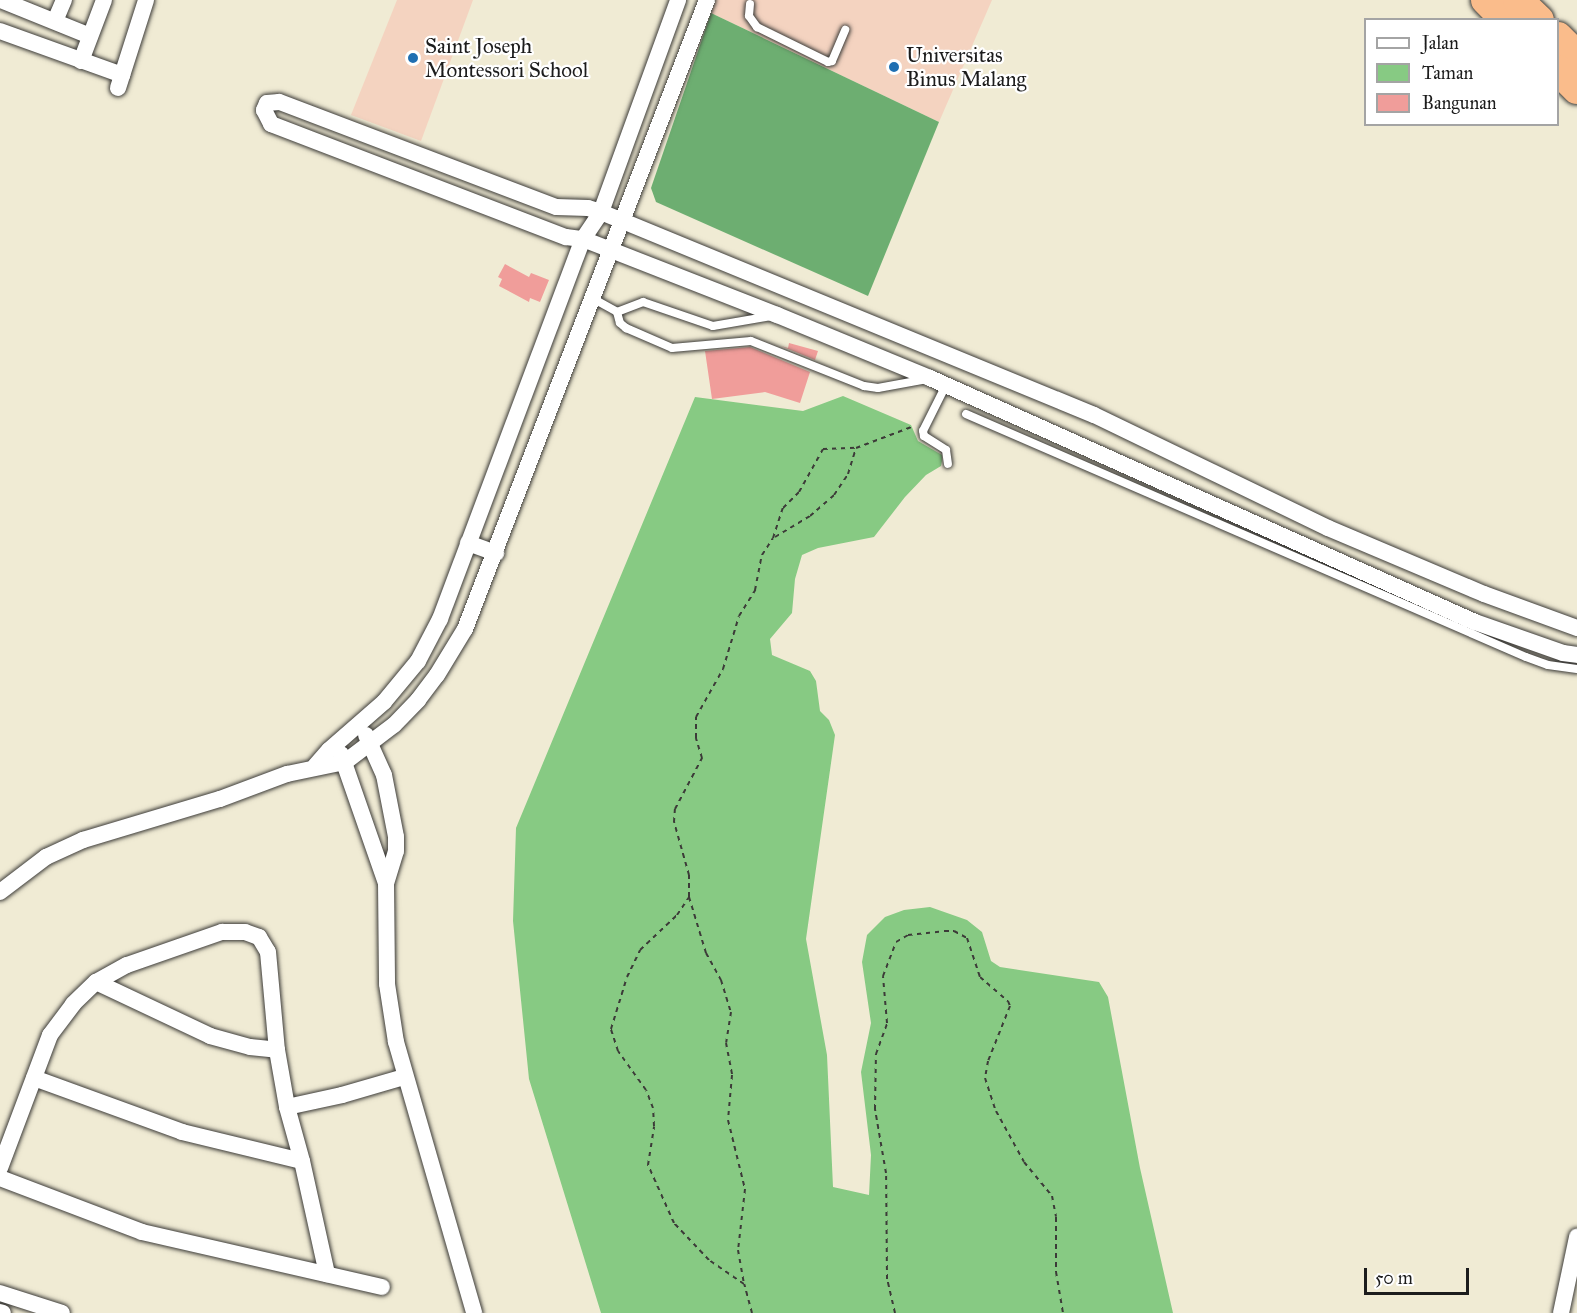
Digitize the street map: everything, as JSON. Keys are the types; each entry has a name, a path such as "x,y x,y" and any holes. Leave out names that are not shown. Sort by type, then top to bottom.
{"highway":[{"path":"1486,0 1504,18"},
{"path":"1518,0 1537,18"},
{"path":"1559,39 1577,56"},
{"path":"1559,72 1577,89"}],"street":[{"path":"1,0 21,4 90,36"},
{"path":"55,21 64,0"},
{"path":"81,61 104,0"},
{"path":"0,31 81,61 120,82 146,0"},
{"path":"315,766 336,744 384,702 418,661 441,619 583,239 601,212 678,0"},
{"path":"0,892 46,858 83,840 220,799 315,766 345,762 394,725 437,675 465,629 496,553 609,250 707,0"},
{"path":"1577,628 1484,594 1328,528 1094,415 601,212 588,208 556,207 279,102 267,103 264,110 271,124 566,237 583,239 777,315 946,385 1475,622 1563,653 1577,655"},
{"path":"777,315 791,290"},
{"path":"1317,553 1328,528"},
{"path":"1340,563 1351,538"},
{"path":"468,543 496,553"},
{"path":"361,724 384,775 396,837 396,851 386,883 387,984 404,1077 474,1313"},
{"path":"336,744 345,762 370,844 386,883"},
{"path":"0,1168 50,1035 68,1011 96,982 109,973 174,946 222,932 245,932 259,937 268,951 277,1050 286,1107 302,1161 327,1274"},
{"path":"96,982 210,1036 250,1047 277,1050"},
{"path":"286,1107 342,1095 404,1077"},
{"path":"34,1078 182,1132 302,1161"},
{"path":"0,1178 142,1232 382,1287"},
{"path":"1561,1313 1577,1238"},
{"path":"0,1293 62,1313"}],"lane":[{"path":"739,0 751,2 749,16 752,23 824,61 832,61 844,30"},
{"path":"592,298 616,312 620,323 626,328 672,348 752,341 864,386 878,388 930,378"},
{"path":"616,312 643,302 713,326 777,315"},
{"path":"946,385 928,421 924,436 946,450 948,464"},
{"path":"966,414 1526,657 1548,665 1577,669"}],"path":[{"path":"752,1313 738,1250 745,1189 728,1120 732,1075 726,1043 731,1012 721,980 706,953 689,897 689,875 674,822 675,809 694,777 702,758 696,738 696,717 723,669 739,616 755,590 762,555 773,538 783,508 799,492 819,452 827,448 856,448 928,421"},
{"path":"773,538 810,516 834,495 848,474 856,448"},
{"path":"689,897 677,915 640,950 627,977 611,1029 618,1051 646,1090 653,1108 654,1126 648,1165 674,1223 709,1260 744,1284"},
{"path":"895,1313 887,1279 886,1173 874,1109 876,1054 887,1023 883,976 896,942 908,935 944,931 954,932 967,938 980,977 1008,1001 1010,1010 988,1061 986,1077 996,1111 1024,1162 1053,1196 1056,1217 1056,1272 1063,1313"}],"shaded area":[{"name":"Saint Joseph Montessori School","path":"397,0 473,0 421,141 351,115"},
{"name":"Universitas Binus Malang","path":"716,0 992,0 939,122 711,13"}],"green space":[{"path":"711,13 939,122 868,296 656,202 651,188"},
{"path":"843,396 911,425 918,441 942,455 942,461 941,466 926,475 905,497 874,537 818,548 802,555 795,579 792,613 770,639 772,655 810,671 816,681 820,711 829,720 835,735 806,939 827,1055 833,1187 869,1195 871,1155 861,1072 871,1023 862,962 867,935 885,917 904,910 930,907 967,920 982,932 991,961 1000,967 1099,982 1108,997 1140,1168 1173,1313 601,1313 529,1079 513,921 516,828 695,397 803,411"}],"building":[{"path":"505,264 529,277 531,273 549,280 540,302 530,298 529,302 499,286 502,279 498,277"},
{"path":"789,343 818,351 815,360 781,346 788,348"},
{"path":"750,347 810,372 800,403 765,392 712,399 705,351"}],"place":[{"name":"Saint Joseph Montessori School","path":"413,58"},
{"name":"Universitas Binus Malang","path":"894,67"}]}
